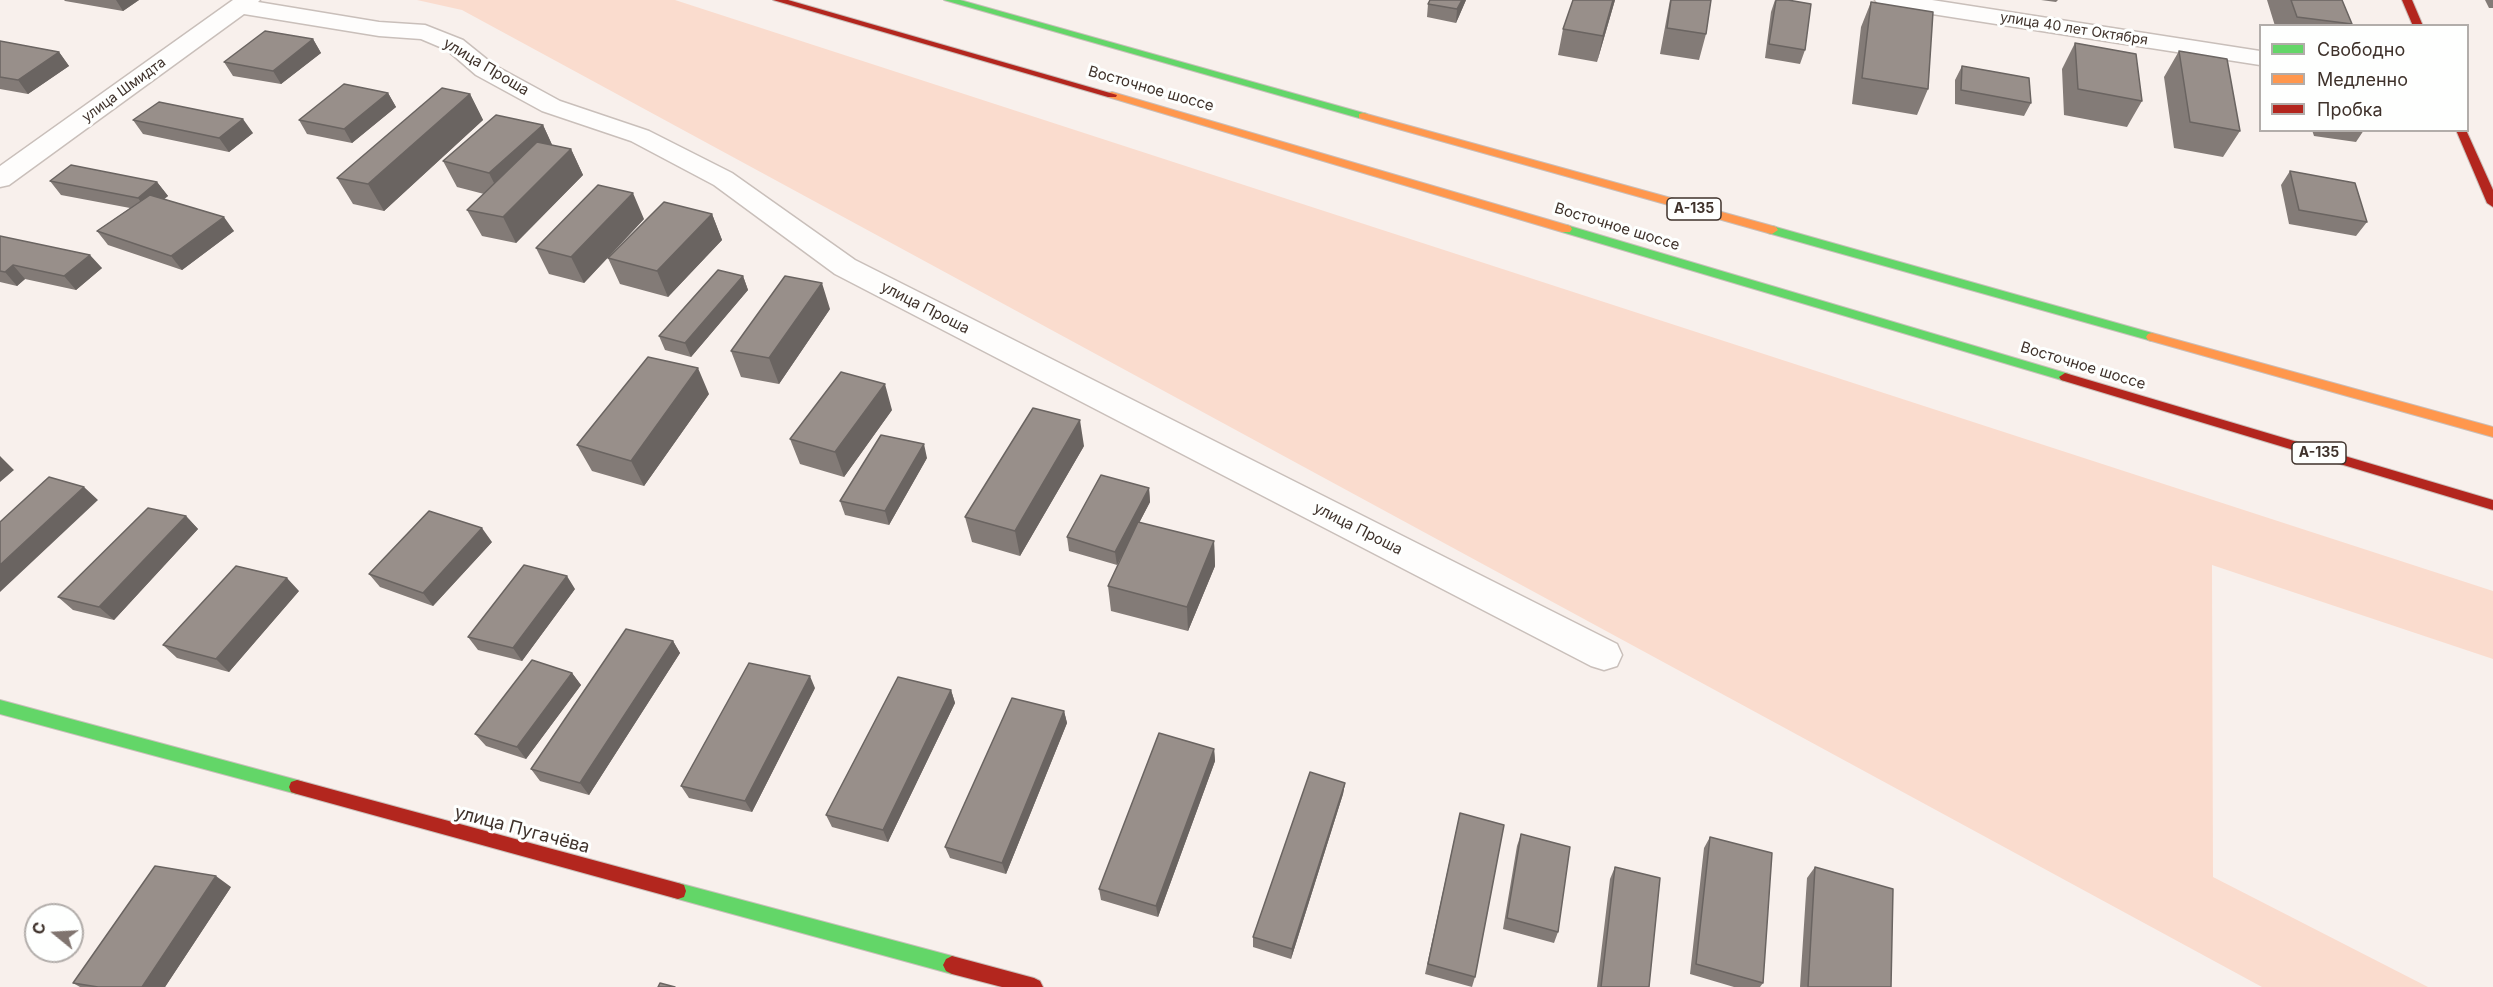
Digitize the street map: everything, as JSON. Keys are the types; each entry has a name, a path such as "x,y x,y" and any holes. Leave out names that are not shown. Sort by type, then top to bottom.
{"main road":[{"name":"Восточное шоссе","path":"778,0 1289,146 2493,505"},
{"name":"Восточное шоссе","path":"949,0 2493,432"},
{"path":"2407,0 2417,24"},
{"path":"2462,132 2493,203"},
{"name":"улица Пугачёва","path":"0,707 1034,987"}],"street":[{"name":"улица 40 лет Октября","path":"1887,0 2259,58"},
{"name":"улица Шмидта","path":"0,179 244,3"},
{"name":"улица Проша","path":"244,3 379,29 425,32 455,45 485,70 550,105 640,136 723,179 845,267 1604,655"}],"shaded area":[{"path":"417,0 675,0 2493,591 2493,659 2212,565 2213,877 2428,987 2262,987 462,10"}],"building":[{"path":"1430,0 1462,0 1457,9 1428,4"},
{"path":"1573,0 1613,0 1603,36 1563,29"},
{"path":"1671,0 1711,0 1706,34 1667,28"},
{"path":"1776,0 1811,4 1805,50 1769,44"},
{"path":"2291,0 2342,0 2352,24 2297,17"},
{"path":"1871,2 1933,12 1928,89 1862,78"},
{"path":"265,31 313,39 273,71 224,62"},
{"path":"0,41 59,52 18,80 0,77"},
{"path":"2075,43 2136,54 2142,101 2078,89"},
{"path":"2179,51 2227,59 2240,131 2190,122"},
{"path":"1962,66 2029,78 2031,103 1961,90"},
{"path":"344,84 388,93 344,129 299,120"},
{"path":"442,88 470,94 368,184 337,178"},
{"path":"159,102 243,119 219,138 133,120"},
{"path":"496,115 543,125 489,173 443,161"},
{"path":"537,142 571,149 503,217 467,210"},
{"path":"71,165 157,182 138,198 50,181"},
{"path":"2290,171 2355,183 2367,222 2299,210"},
{"path":"598,185 633,193 571,257 536,248"},
{"path":"150,195 224,217 171,256 97,231"},
{"path":"664,202 712,214 657,271 608,258"},
{"path":"0,236 90,255 64,276 13,265 5,272 0,271"},
{"path":"718,270 743,276 685,343 659,336"},
{"path":"785,276 822,283 769,358 731,351"},
{"path":"648,357 698,368 631,461 577,445"},
{"path":"841,372 885,384 835,452 790,439"},
{"path":"1033,408 1080,420 1015,531 965,517"},
{"path":"881,435 924,444 885,511 840,501"},
{"path":"1101,475 1149,488 1115,552 1067,537"},
{"path":"49,477 84,487 0,565 0,522"},
{"path":"148,508 186,516 99,607 58,597"},
{"path":"429,511 482,528 423,593 369,574"},
{"path":"1138,522 1214,541 1187,607 1108,586"},
{"path":"524,565 567,576 513,648 468,637"},
{"path":"236,566 287,578 216,659 163,645"},
{"path":"626,629 673,641 580,783 531,769"},
{"path":"532,660 572,673 517,747 475,734"},
{"path":"749,663 810,676 745,801 681,786"},
{"path":"898,677 951,690 883,830 826,815"},
{"path":"1012,698 1064,711 1002,863 945,847"},
{"path":"1159,733 1214,749 1156,906 1099,889"},
{"path":"1310,772 1345,783 1292,949 1253,937"},
{"path":"1460,813 1504,825 1475,977 1428,964"},
{"path":"1521,834 1570,847 1558,932 1507,918"},
{"path":"1710,837 1772,853 1763,983 1696,964"},
{"path":"155,866 216,876 142,987 98,987 73,983"},
{"path":"1615,867 1660,878 1649,987 1601,987"},
{"path":"1815,867 1893,889 1891,987 1808,987"},
{"path":"660,983 675,987 658,987"}],"traffic: fast":[{"path":"949,0 1363,116"},
{"path":"1566,229 2065,377"},
{"path":"1772,230 2152,337"},
{"path":"0,707 297,787"},
{"path":"678,891 952,965"}],"traffic: slow":[{"path":"1112,95 1566,229"},
{"path":"1363,116 1772,230"},
{"path":"2152,337 2493,432"}],"traffic: jam":[{"path":"778,0 1112,95"},
{"path":"2407,0 2417,24"},
{"path":"2462,132 2493,203"},
{"path":"2065,377 2493,505"},
{"path":"297,787 678,891"},
{"path":"952,965 1034,987"}]}
